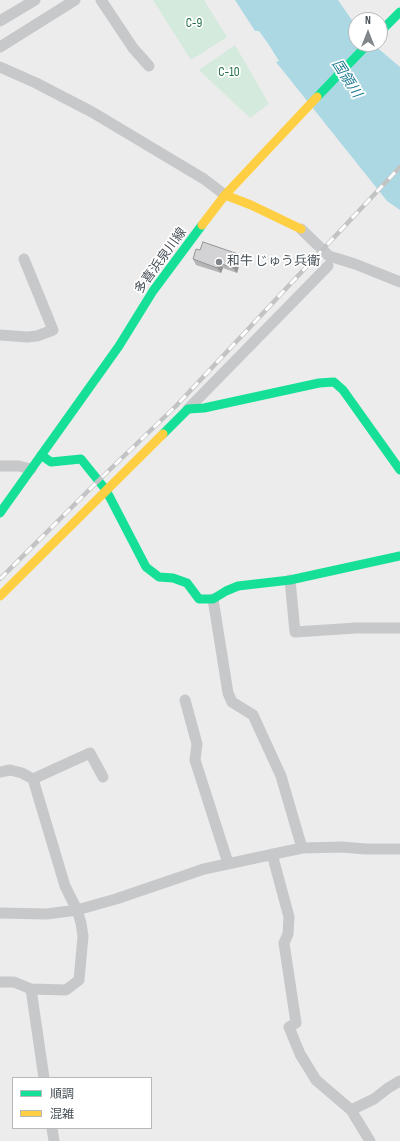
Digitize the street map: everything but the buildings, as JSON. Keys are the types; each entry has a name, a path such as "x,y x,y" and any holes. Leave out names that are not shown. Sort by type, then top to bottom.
{"street":[{"path":"0,48 75,0"},
{"path":"100,0 133,48 149,66"},
{"path":"1,18 31,1"},
{"path":"388,24 400,12"},
{"name":"多喜浜泉川線","path":"0,513 118,346 154,291 225,195 360,52"},
{"path":"0,67 92,112 204,179 225,195 251,205 301,229 328,256 355,264 400,282"},
{"path":"0,335 27,337 36,336 54,330 24,259"},
{"path":"0,596 188,409 328,266"},
{"path":"188,409 204,408 319,382 334,382 343,390 400,470"},
{"path":"41,455 51,462 81,459 106,490 146,567 158,577 173,578 187,583 199,599 213,599 238,586 290,580 400,556"},
{"path":"0,466 19,466 31,469"},
{"path":"290,580 295,632 356,628 400,628"},
{"path":"213,599 228,693 232,702 253,715 281,776 302,848"},
{"path":"185,700 197,744 195,760 228,863"},
{"path":"32,779 90,753 103,777"},
{"path":"0,772 10,770 22,773 32,779 65,886 77,910 83,936 79,980 66,990 31,989 14,982 0,982"},
{"path":"0,913 47,914 77,910 116,899 204,869 302,848 400,848"},
{"path":"272,854 289,917 288,934 284,943 296,1023 289,1027 300,1054 316,1080 351,1110 370,1141"},
{"path":"31,989 44,1077"},
{"path":"351,1110 374,1099 388,1088 400,1082"},
{"path":"52,1129 54,1141"}],"green space":[{"name":"C-9","path":"153,0 204,0 227,37 191,60"},
{"name":"C-10","path":"235,45 269,104 250,118 199,70"}],"water":[{"name":"国領川","path":"235,0 338,0 348,14 348,52 382,52 400,67 400,210 387,201 276,62 279,61 259,31 255,31"}],"railway":[{"path":"0,579 176,406 400,167"}],"traffic: fast":[{"path":"388,24 400,12"},
{"path":"317,97 360,52"},
{"path":"0,513 119,346 153,291 202,225"},
{"path":"163,434 188,409 204,408 319,383 334,382 343,390 400,470"},
{"path":"41,455 51,462 81,459 106,490 146,567 159,577 173,578 187,583 199,599 213,599 238,586 290,580 400,556"}],"traffic: slow":[{"path":"202,225 225,195 317,97"},
{"path":"225,195 251,205 301,229"},
{"path":"0,596 163,434"}],"place":[{"name":"和牛 じゅう兵衛","path":"219,262"}]}
